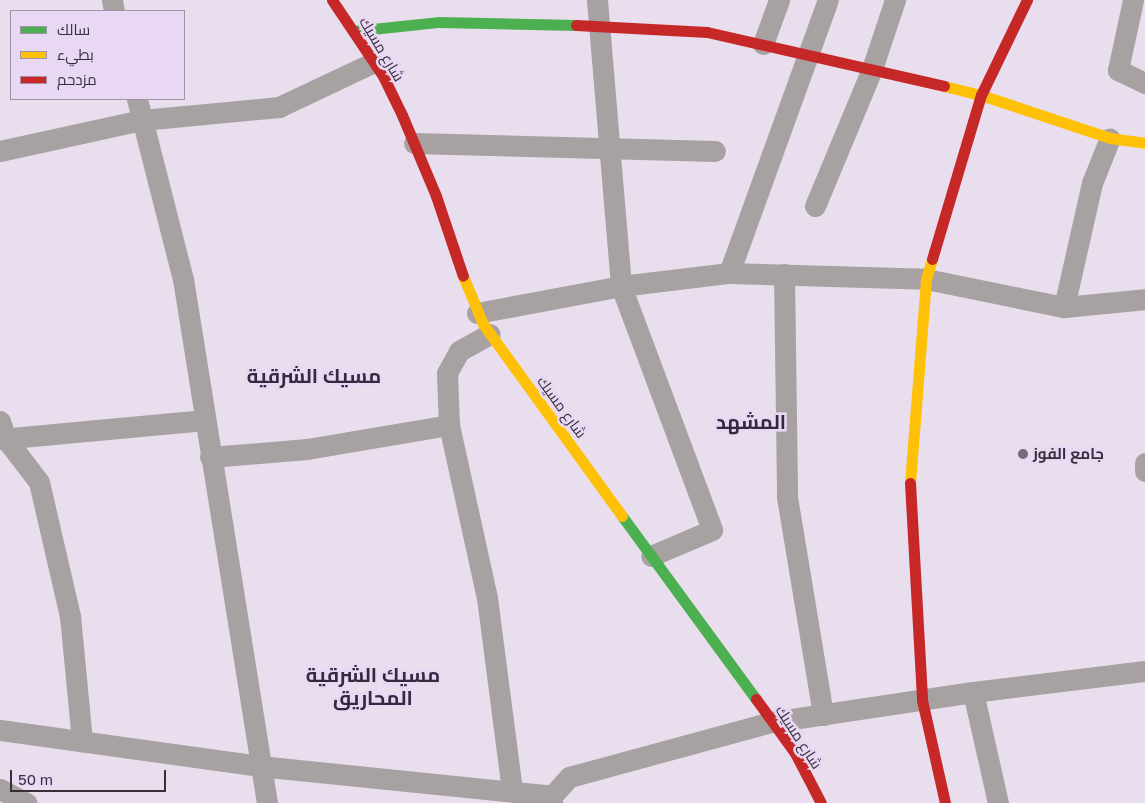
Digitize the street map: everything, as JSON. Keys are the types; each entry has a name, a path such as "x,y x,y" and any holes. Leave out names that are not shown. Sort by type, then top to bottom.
{"street":[{"name":"شارع مسيك","path":"332,0 374,62 414,143 477,313 490,334 795,753 821,803"},
{"path":"597,0 601,25 621,286 712,530 651,556"},
{"path":"763,44 779,0"},
{"path":"729,273 828,0"},
{"path":"815,206 872,69 895,0"},
{"path":"945,803 922,700 910,480 926,279 981,95 1027,0"},
{"path":"1133,0 1118,70 1145,83"},
{"path":"353,31 438,22 601,25 707,32 981,95 1110,138 1145,143"},
{"path":"0,151 142,120 279,107 374,62"},
{"path":"137,100 183,279 259,766 267,803"},
{"path":"1064,307 1092,183 1110,138"},
{"path":"414,143 715,151"},
{"path":"477,313 621,286 729,273 926,279 1064,307 1145,299"},
{"path":"784,274 787,498 823,714"},
{"path":"490,334 459,351 447,373 449,425 487,598 512,791"},
{"path":"2,433 205,420"},
{"path":"210,457 307,449 449,425"},
{"path":"2,433 39,482 70,616 82,741"},
{"path":"1145,464 1145,471"},
{"path":"0,730 259,766 512,791 552,799 569,777 772,722 973,692 1145,671"},
{"path":"973,692 998,803"},
{"path":"0,789 26,803"}],"traffic: fast":[{"path":"353,31 438,22 576,25"},
{"path":"622,516 756,699"}],"traffic: slow":[{"path":"944,86 981,95 1110,138 1145,143"},
{"path":"910,483 926,279 932,259"},
{"path":"463,276 483,324 622,516"}],"traffic: jam":[{"path":"332,0 383,76 402,115 436,196 463,276"},
{"path":"932,259 981,95 1027,0"},
{"path":"576,25 707,32 944,86"},
{"path":"910,483 922,700 945,803"},
{"path":"756,699 795,753 821,803"}],"place":[{"name":"جامع الفوز","path":"1023,454"}],"district":[{"name":"مسيك الشرقية","path":"314,375"},
{"name":"المشهد","path":"751,421"},
{"name":"مسيك الشرقية المحاريق","path":"373,686"}]}
